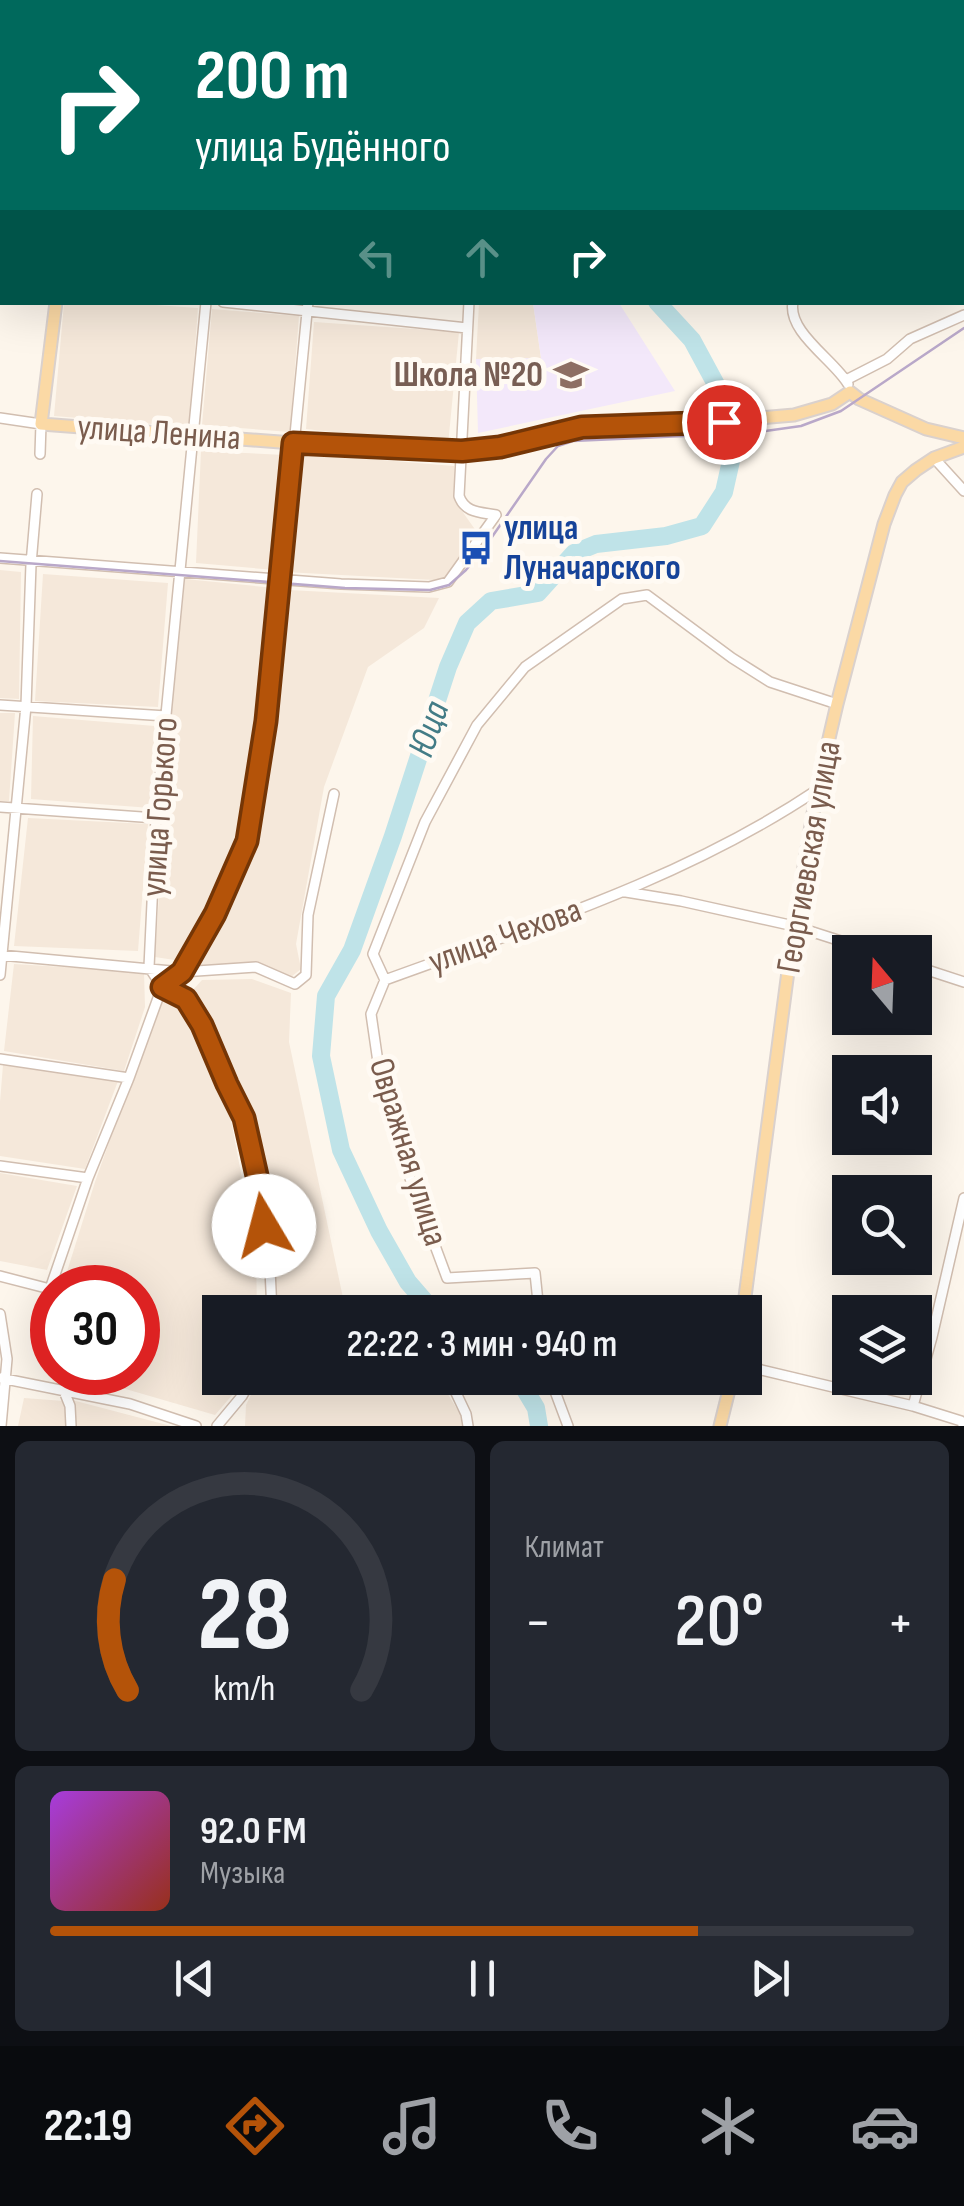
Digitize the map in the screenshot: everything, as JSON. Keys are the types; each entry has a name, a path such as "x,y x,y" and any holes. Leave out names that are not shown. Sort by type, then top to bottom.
{"main road":[{"path":"41,424 56,305"},
{"path":"848,386 858,399 926,429 964,438"},
{"name":"улица Ленина","path":"41,424 462,451 500,447 582,427 758,420 794,414 832,404 848,386"},
{"path":"926,429 934,458"},
{"name":"Георгиевская улица","path":"745,1295 794,926 836,704 895,494 906,478 934,458 964,447"},
{"path":"720,1426 728,1395"}],"street":[{"name":"улица Горького","path":"149,967 156,818 206,305"},
{"path":"0,558 341,584 429,587 448,582 496,515 471,511 462,505 459,496 469,305"},
{"path":"792,305 798,326 848,386 910,339 964,315"},
{"path":"0,1276 50,1290 88,1178 130,1078 162,987 182,972 215,914 247,841 266,721 308,306 466,328"},
{"name":"улица Ленина","path":"0,418 41,424"},
{"path":"40,454 41,424"},
{"path":"934,458 964,490"},
{"path":"0,976 26,706 37,494"},
{"name":"Овражная улица","path":"538,1295 535,1274 446,1278 408,1172 378,1069 371,1014 385,980 372,954 425,822 476,724 526,667 622,599 647,594 770,682 836,704"},
{"path":"0,705 166,716"},
{"name":"улица Чехова","path":"385,980 624,892 737,840 818,790"},
{"path":"1,955 182,972 256,967 295,984 306,975 308,915 334,794"},
{"path":"0,808 156,818"},
{"name":"улица Чехова","path":"624,892 794,926 832,938"},
{"path":"149,967 162,987 186,999 244,1118 260,1189 271,1295"},
{"path":"932,972 964,982"},
{"path":"0,1059 130,1078"},
{"path":"0,1166 88,1178"},
{"path":"913,1406 964,1198"},
{"path":"0,1314 7,1359 1,1426"},
{"path":"762,1370 913,1406 961,1421 964,1426"},
{"path":"3,1378 30,1383"},
{"path":"66,1395 71,1426"},
{"path":"88,1395 130,1404 196,1426"},
{"path":"217,1426 243,1395"},
{"path":"456,1395 468,1426"},
{"path":"556,1395 568,1426"}],"shaded area":[{"path":"64,305 198,308 189,427 54,416"},
{"path":"479,305 533,305 541,358 476,359"},
{"name":"Школа №20","path":"533,305 620,305 675,391 478,433 476,359 541,358"},
{"path":"212,309 299,316 290,432 202,425"},
{"path":"314,322 459,332 448,445 306,429"},
{"path":"201,451 285,455 275,570 196,563"},
{"path":"296,453 454,466 457,504 479,535 453,571 434,580 285,572"},
{"path":"0,570 21,572 19,699 0,698"},
{"path":"43,574 168,583 158,707 35,701"},
{"path":"185,579 275,588 262,720 238,840 181,961 155,957"},
{"path":"289,590 439,598 424,628 368,667 324,787 296,944 301,969 291,977 255,962 191,966 220,917 252,845 274,723"},
{"path":"0,713 15,713 9,801 0,801"},
{"path":"33,716 155,726 151,808 31,799"},
{"path":"28,818 148,824 138,951 14,946"},
{"path":"14,964 144,972 145,1007 124,1071 4,1051"},
{"path":"252,979 291,993 289,1042 342,1295 276,1295 271,1224 248,1114 191,992 202,980"},
{"path":"160,999 175,1003 190,1023 230,1115 256,1252 257,1295 202,1295 202,1395 232,1395 215,1415 146,1395 160,1395 160,1265 69,1265"},
{"path":"3,1065 118,1081 85,1169 0,1156"},
{"path":"0,1173 77,1186 49,1265 30,1267 0,1261"},
{"path":"251,1395 448,1395 462,1426 245,1426"},
{"path":"24,1398 64,1401 66,1426 18,1426"},
{"path":"72,1400 171,1426 75,1426"}],"waterway":[{"name":"Юца","path":"419,1295 379,1231 341,1150 321,1056 326,996 352,950 448,667 467,623 491,601 538,593 574,553 596,544 666,536 702,526 724,492 735,443 719,390 692,340 660,305"},
{"name":"Юца","path":"528,1395 536,1408 539,1426"}],"tram line":[{"path":"0,561 345,588 430,590 449,585 466,570 558,446 573,441 752,433 801,426 841,411 964,328"}],"place":[{"name":"Школа №20","path":"571,375"},
{"name":"улица Луначарского","path":"476,548"}],"route":[{"path":"264,1226 244,1118 186,999 162,987 182,972 215,914 247,841 266,721 293,443 462,451 500,447 582,427 724,422"}]}
